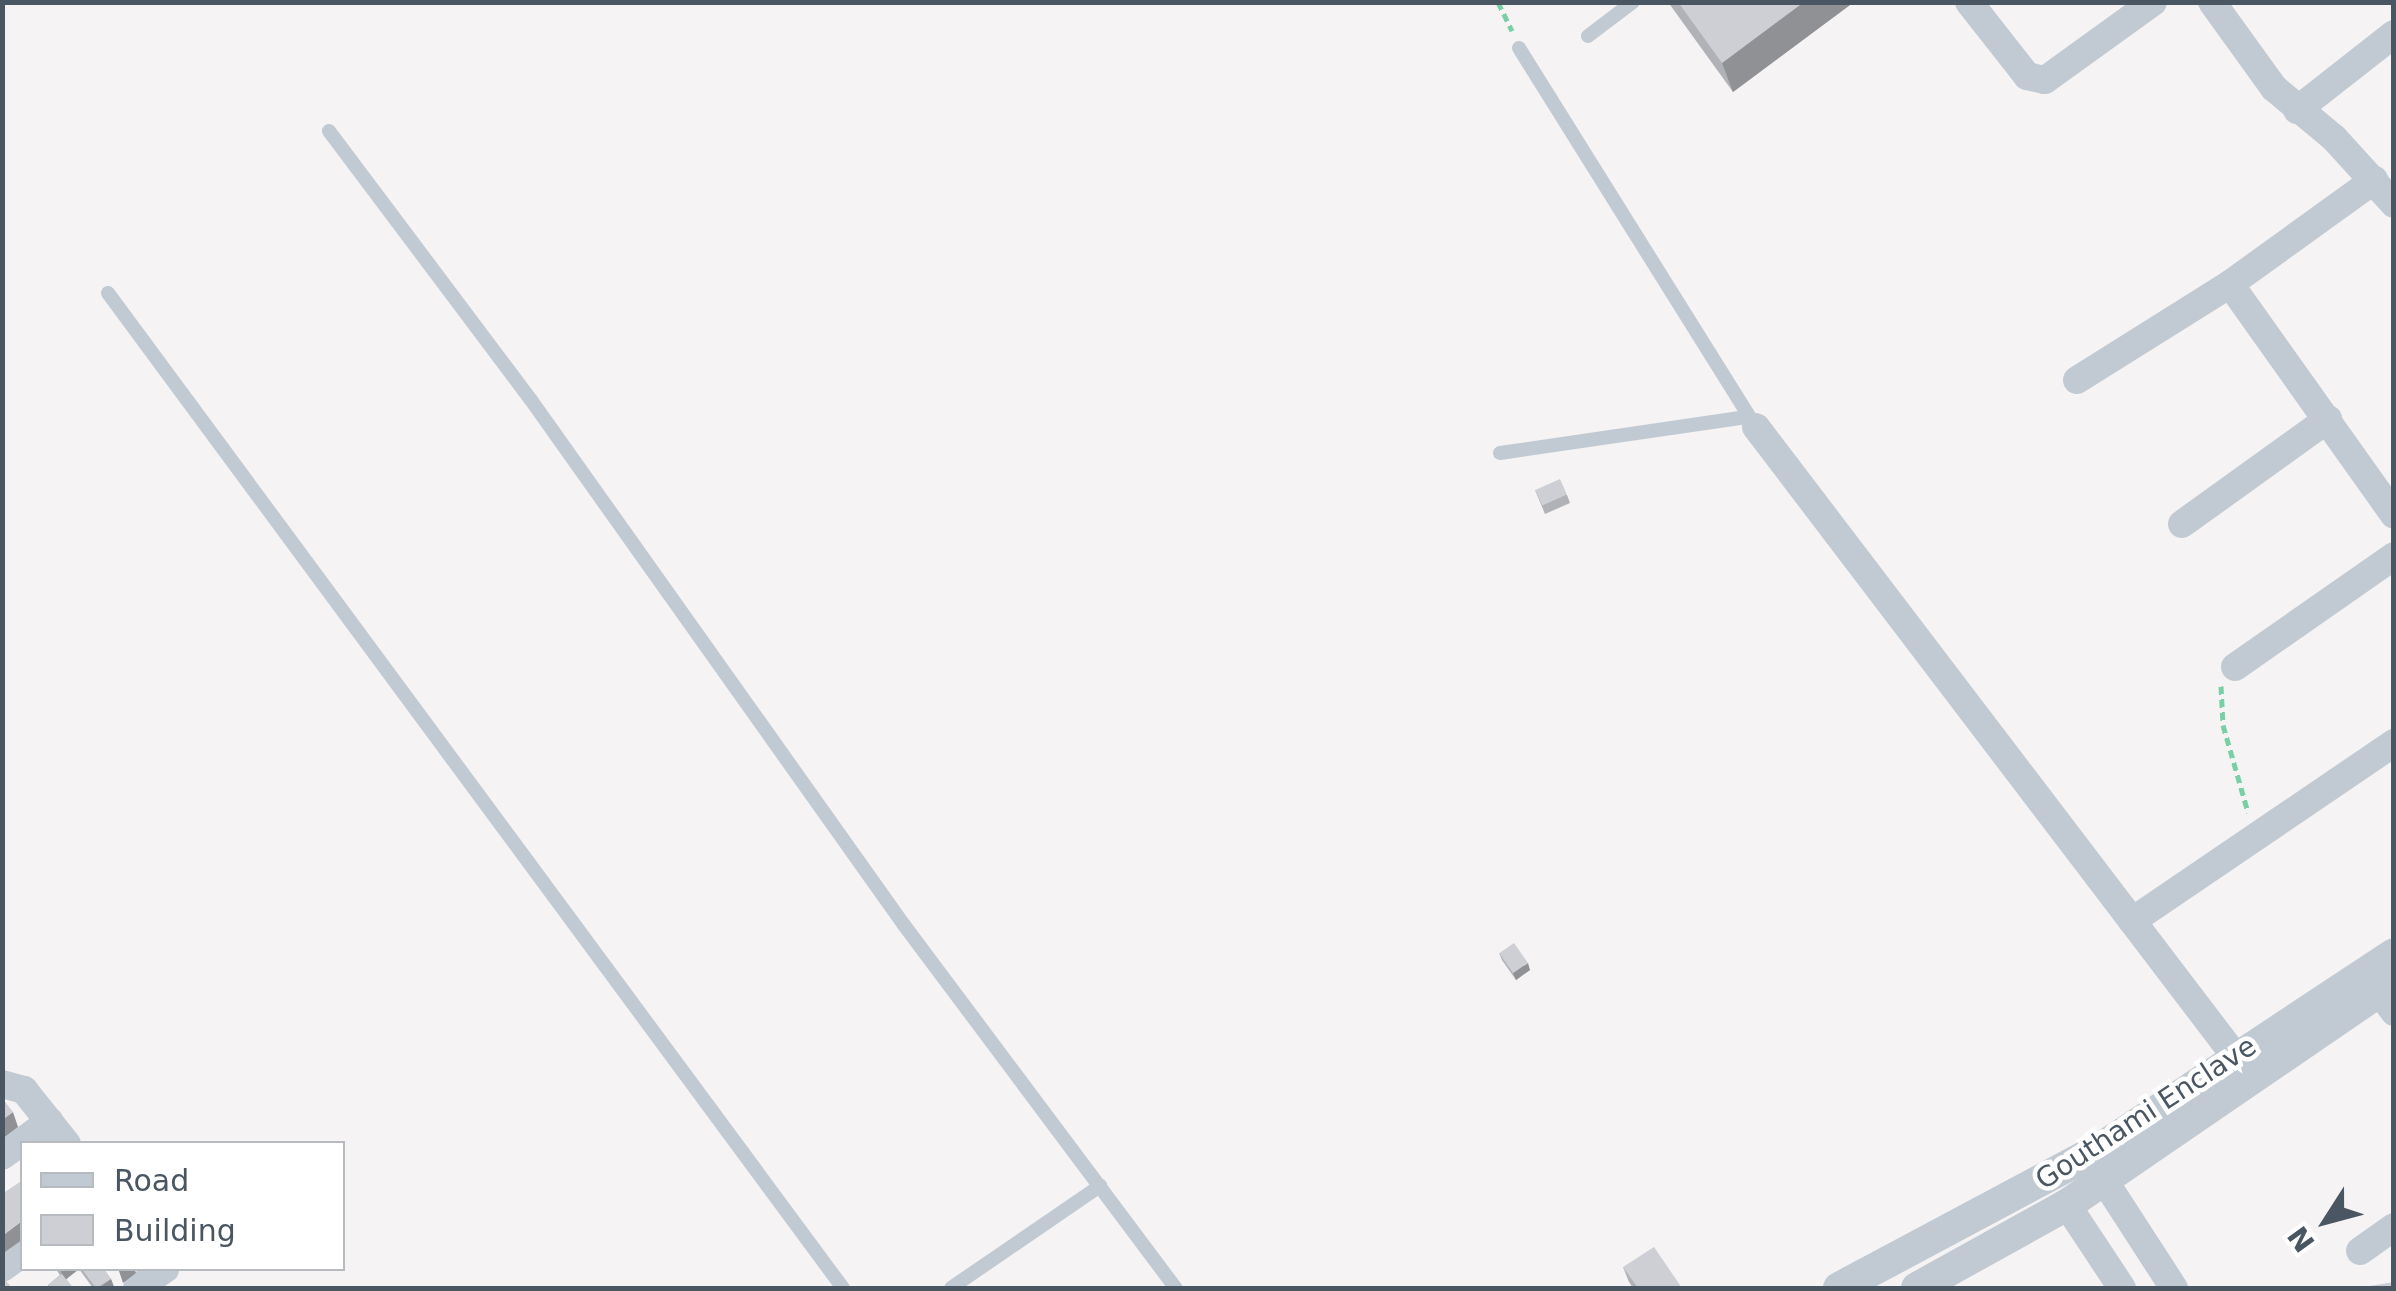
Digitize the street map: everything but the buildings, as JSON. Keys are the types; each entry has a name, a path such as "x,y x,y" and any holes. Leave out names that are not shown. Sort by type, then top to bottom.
{"street":[{"path":"1969,2 2027,76 2045,80 2153,2"},
{"path":"2212,2 2274,88 2374,180 2394,204"},
{"path":"2297,110 2394,34"},
{"path":"2077,380 2230,284 2374,180"},
{"path":"2230,284 2394,515"},
{"path":"2182,524 2328,419"},
{"path":"1752,422 1939,673 2234,1056"},
{"path":"2235,667 2394,556"},
{"path":"2132,921 2394,744"},
{"name":"Gouthami Enclave","path":"1839,1288 2102,1148 2234,1056 2394,954"},
{"name":"Gouthami Enclave","path":"1928,1286 2067,1205 2389,995"},
{"path":"2,1084 24,1090 58,1132"},
{"path":"2104,1180 2174,1288"},
{"path":"2067,1205 2122,1288"},
{"path":"2360,1251 2394,1227"},
{"path":"138,1288 162,1271"}],"lane":[{"path":"1588,36 1633,2"},
{"path":"1500,453 1752,422 1520,48"},
{"path":"329,132 530,400 904,925 1176,1288"},
{"path":"108,292 843,1288"},
{"path":"952,1288 1100,1186"}],"path":[{"path":"1498,2 1520,48"},
{"path":"2235,667 2220,685 2223,725 2250,816 2235,851"}]}
